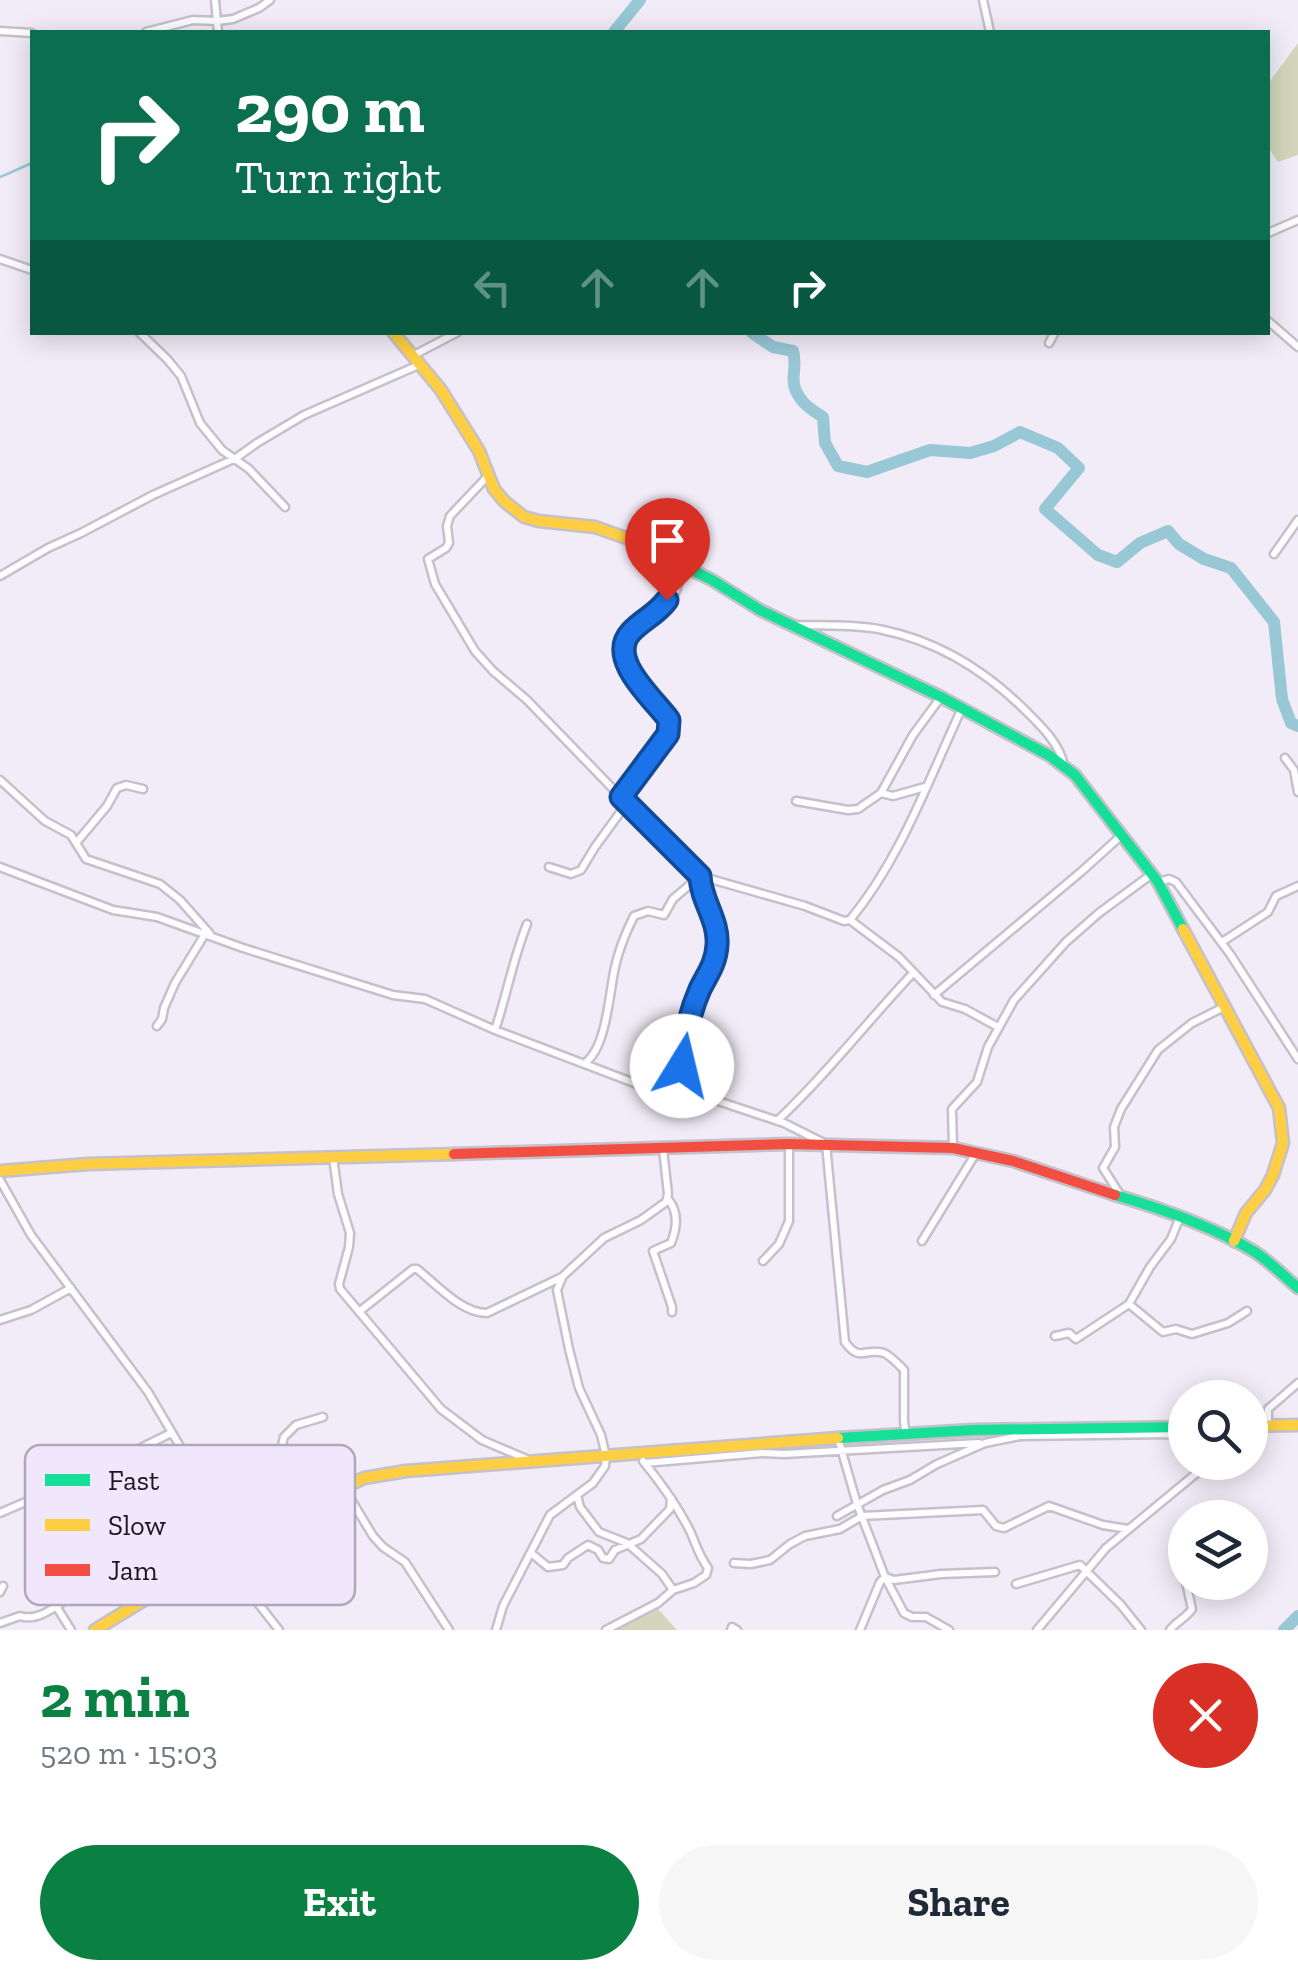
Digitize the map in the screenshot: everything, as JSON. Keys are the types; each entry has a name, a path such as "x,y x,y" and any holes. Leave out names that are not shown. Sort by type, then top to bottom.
{"street":[{"path":"216,0 218,30"},
{"path":"154,30 249,13 270,0"},
{"path":"983,0 990,30"},
{"path":"0,31 30,33"},
{"path":"1270,232 1298,220"},
{"path":"0,260 30,269"},
{"path":"1270,322 1298,347"},
{"path":"142,335 181,376 209,436 285,506"},
{"path":"396,335 441,390 504,502 524,517 595,526 677,562 760,610 962,708 1050,756 1075,775 1156,878 1279,1108 1283,1143 1273,1175 1246,1213 1234,1242"},
{"path":"0,576 153,495 236,458 304,415 417,360 454,335"},
{"path":"1050,343 1054,335"},
{"path":"488,477 450,516 446,548 428,559 431,576 475,651 493,671 528,700 700,876 850,920 899,957 942,1002 998,1026"},
{"path":"1274,554 1298,520"},
{"path":"549,868 570,874 581,870 668,734 669,720 631,672 623,650 632,630 660,610 680,586 677,562"},
{"path":"790,624 881,630 954,654 998,684 1023,708 1050,736 1064,766"},
{"path":"796,801 848,810 858,809 881,793 914,734 941,697"},
{"path":"850,920 911,824 962,708"},
{"path":"1285,758 1294,770 1298,792"},
{"path":"0,780 38,816 71,835 86,859 160,884 180,900 209,935"},
{"path":"76,843 118,788 126,785 142,789"},
{"path":"881,793 893,796 926,786"},
{"path":"934,995 1123,834"},
{"path":"0,867 113,910 157,917 392,995 425,999 637,1084 709,1098 777,1121 826,1144"},
{"path":"585,1063 598,1043 612,996 618,954 634,916 648,911 664,915 673,899 700,876"},
{"path":"680,1093 684,1040 717,946 700,876"},
{"path":"953,1148 952,1109 977,1082 998,1026 1014,1000 1066,942 1099,913 1156,878 1176,882 1222,942 1298,1059"},
{"path":"1222,942 1268,912 1276,896 1298,886"},
{"path":"495,1030 527,924"},
{"path":"158,1026 175,982 209,935"},
{"path":"777,1121 913,972"},
{"path":"1122,1197 1103,1168 1115,1147 1114,1127 1120,1108 1158,1050 1192,1023 1226,1006"},
{"path":"0,1171 100,1164 789,1144 953,1148 1013,1160 1157,1206 1258,1254 1298,1288"},
{"path":"764,1261 779,1244 789,1221 789,1144"},
{"path":"826,1144 845,1342 852,1352 886,1354 904,1370 906,1434"},
{"path":"662,1148 668,1199 677,1228 671,1243 654,1251 672,1312"},
{"path":"922,1241 976,1152"},
{"path":"333,1158 338,1194 350,1232 340,1288 441,1408 482,1440 530,1460"},
{"path":"0,1180 30,1235 148,1392 180,1445"},
{"path":"360,1311 417,1269 456,1300 488,1313 562,1277 604,1238 641,1220 668,1199"},
{"path":"1054,1336 1068,1333 1076,1339 1129,1304 1171,1239 1180,1216"},
{"path":"496,1630 550,1515 602,1472 606,1456 601,1435 579,1388 569,1349 556,1290 562,1277"},
{"path":"0,1320 30,1310 71,1288"},
{"path":"1129,1304 1163,1332 1176,1328 1192,1334 1228,1323 1247,1311"},
{"path":"1268,1409 1298,1383"},
{"path":"282,1445 296,1425 323,1417"},
{"path":"1268,1425 1298,1425"},
{"path":"644,1463 784,1454 906,1434 1168,1427"},
{"path":"147,1445 171,1433"},
{"path":"355,1482 406,1471 636,1453 985,1442 1020,1436 1168,1434"},
{"path":"837,1516 985,1442"},
{"path":"839,1444 885,1577 904,1613 926,1617 949,1630"},
{"path":"606,1630 658,1603 673,1590 694,1583 706,1575 708,1568 671,1496 636,1453"},
{"path":"1037,1630 1106,1548 1185,1480"},
{"path":"577,1495 580,1507 600,1532 626,1544 662,1574 673,1590"},
{"path":"530,1553 548,1566 563,1565 588,1545 608,1559 615,1550 641,1539 670,1508 671,1496"},
{"path":"0,1514 25,1503"},
{"path":"355,1506 373,1536 405,1562 447,1626 437,1630"},
{"path":"734,1563 770,1560 805,1536 840,1529 862,1516 983,1510 996,1526 1004,1528 1050,1506 1103,1525 1128,1529"},
{"path":"1016,1584 1080,1565 1141,1630"},
{"path":"885,1577 894,1580 994,1572"},
{"path":"860,1630 885,1577"},
{"path":"1170,1630 1192,1609 1190,1600"},
{"path":"95,1630 137,1605"},
{"path":"257,1605 279,1630"},
{"path":"0,1623 39,1615 56,1606 71,1630"}],"green space":[{"path":"1298,43 1298,155 1278,162 1270,150 1270,81"},
{"path":"658,1609 677,1630 615,1630"}],"waterway":[{"path":"616,30 640,0"},
{"path":"0,177 30,164"},
{"path":"755,335 773,347 793,351 796,391 805,404 823,417 825,443 838,466 867,472 930,450 970,453 1020,432 1058,448 1079,468 1045,509 1098,555 1117,562 1140,543 1168,531 1179,544 1204,559 1231,568 1274,622 1282,699 1291,723 1298,726"},
{"path":"1284,1630 1298,1616"}],"traffic: fast":[{"path":"684,566 760,610 941,697 1050,756 1075,775 1158,882 1183,929"},
{"path":"1115,1195 1222,1234 1261,1256 1298,1288"},
{"path":"838,1438 973,1430 1168,1427"}],"traffic: slow":[{"path":"395,335 441,390 504,501 524,517 595,527 684,566"},
{"path":"1183,929 1279,1108 1283,1143 1273,1175 1246,1213 1234,1241"},
{"path":"0,1171 88,1164 454,1154"},
{"path":"1268,1426 1298,1425"},
{"path":"355,1482 406,1471 838,1438"},
{"path":"95,1630 136,1605"}],"traffic: jam":[{"path":"454,1154 789,1144 953,1148 1013,1161 1115,1195"}],"route":[{"path":"667,600 649,620 632,630 623,650 631,672 669,720 668,734 621,797 700,876 700,891 717,936 710,974 690,1015 682,1066"}]}
